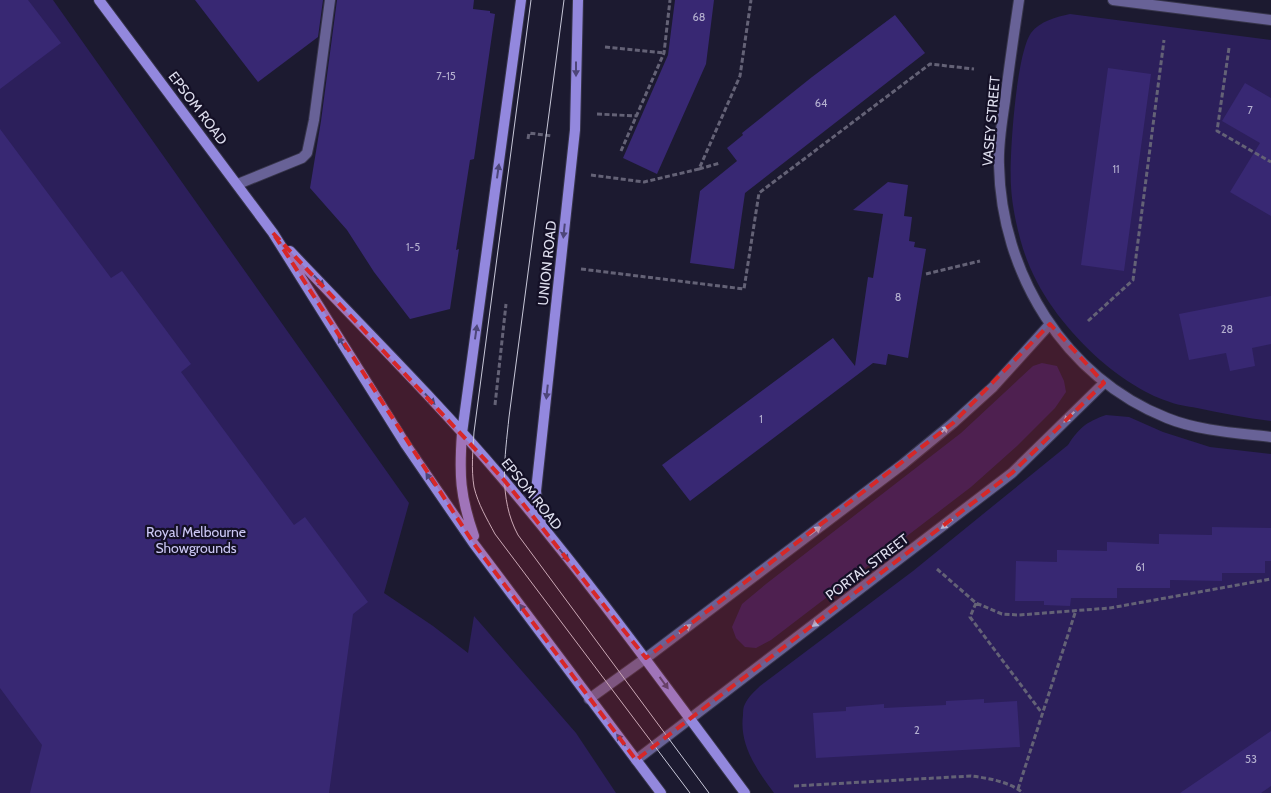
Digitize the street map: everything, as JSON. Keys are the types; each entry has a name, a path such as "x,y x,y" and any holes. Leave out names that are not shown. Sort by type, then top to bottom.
{"main road":[{"name":"EPSOM ROAD","path":"99,0 273,233 406,444 474,544 484,554 589,699 661,793"},
{"path":"484,554 476,543 462,498 460,464 462,432 520,0"},
{"name":"UNION ROAD","path":"542,527 536,491 571,172 578,0"},
{"name":"EPSOM ROAD","path":"273,233 462,432 504,480 646,658 745,793"}],"street":[{"path":"238,184 302,158 307,153 314,120 330,0"},
{"name":"VASEY STREET","path":"1019,0 999,154 1002,200 1008,236 1023,278 1050,324 1075,355 1104,383 1141,406 1169,419 1207,429 1271,438"},
{"path":"1112,0 1271,20"},
{"path":"589,699 903,464 953,423 993,386 1050,324"},
{"name":"PORTAL STREET","path":"636,760 1012,473 1104,383"}],"path":[{"path":"621,151 664,53 670,0"},
{"path":"699,169 740,76 751,0"},
{"path":"1088,321 1133,280 1164,40"},
{"path":"605,47 664,53"},
{"path":"1228,48 1217,131 1271,162"},
{"path":"561,265 744,289 759,193 930,64 974,69"},
{"path":"596,114 637,116"},
{"path":"571,172 644,182 720,163"},
{"path":"926,274 980,261"},
{"path":"496,405 506,304"},
{"path":"937,569 976,603 1002,614 1019,615 1110,608 1271,579"},
{"path":"976,603 970,617 1042,713"},
{"path":"1018,789 1076,610"},
{"path":"794,786 971,776 985,778 1018,789 1024,793"}],"highlighted area":[{"path":"273,233 504,480 646,658 953,423 1050,324 1104,383 1012,473 636,760 474,544"}],"green space":[{"name":"Royal Melbourne Showgrounds","path":"0,0 53,0 409,503 384,593 433,626 468,653 474,616 576,733 616,793 0,793"},
{"path":"1070,14 1271,40 1271,421 1174,404 1150,394 1123,378 1107,366 1067,326 1040,288 1033,274 1024,252 1014,214 1012,195 1011,154 1021,62 1026,44 1035,29 1054,18"},
{"path":"1042,363 1057,366 1064,381 1066,392 1055,408 1017,446 971,487 771,640 756,648 745,647 736,638 732,627 742,604 961,433 1033,366"},
{"path":"1106,415 1129,417 1163,432 1210,447 1271,454 1271,793 774,793 751,757 744,737 742,726 743,708 752,694 760,686 913,571 1068,445 1084,426"}],"building":[{"path":"0,0 28,0 61,43 0,89"},
{"path":"195,0 323,0 318,37 258,82"},
{"path":"337,0 474,0 473,9 490,11 490,13 495,14 474,159 470,160 456,250 459,249 450,309 410,319 374,272 347,230 310,188"},
{"path":"675,0 714,0 706,64 657,174 623,158 668,55"},
{"path":"895,15 925,53 745,193 734,269 690,263 700,191 737,161 727,148 743,135 742,133 812,77"},
{"path":"1108,68 1151,74 1124,271 1081,265"},
{"path":"1245,83 1271,98 1271,216 1230,192 1260,143 1222,121"},
{"path":"0,129 111,278 122,271 191,364 181,372 294,525 305,517 368,602 353,614 329,793 30,793 42,745 0,688"},
{"path":"888,182 908,185 904,216 912,217 909,241 915,242 914,247 926,249 908,358 888,354 886,365 873,363 690,501 662,465 833,338 855,366 868,277 873,278 883,214 853,210"},
{"path":"1271,296 1271,344 1252,348 1255,366 1230,371 1226,353 1189,360 1179,314"},
{"path":"1212,527 1271,528 1271,561 1265,561 1265,573 1222,573 1222,581 1170,580 1170,588 1117,588 1117,598 1071,598 1070,606 1044,605 1044,601 1015,601 1016,561 1057,562 1057,550 1107,551 1107,542 1159,544 1159,534 1212,535"},
{"path":"984,699 984,703 1017,701 1020,747 816,758 813,713 846,711 846,707 884,704 884,708 946,705 946,701"},
{"path":"1271,731 1271,786 1261,793 1180,793"}],"tram line":[{"path":"531,0 474,432 472,466 474,487 480,505 495,534 690,793"},
{"path":"564,0 509,417 504,477 505,492 512,521 518,535 709,793"}]}
